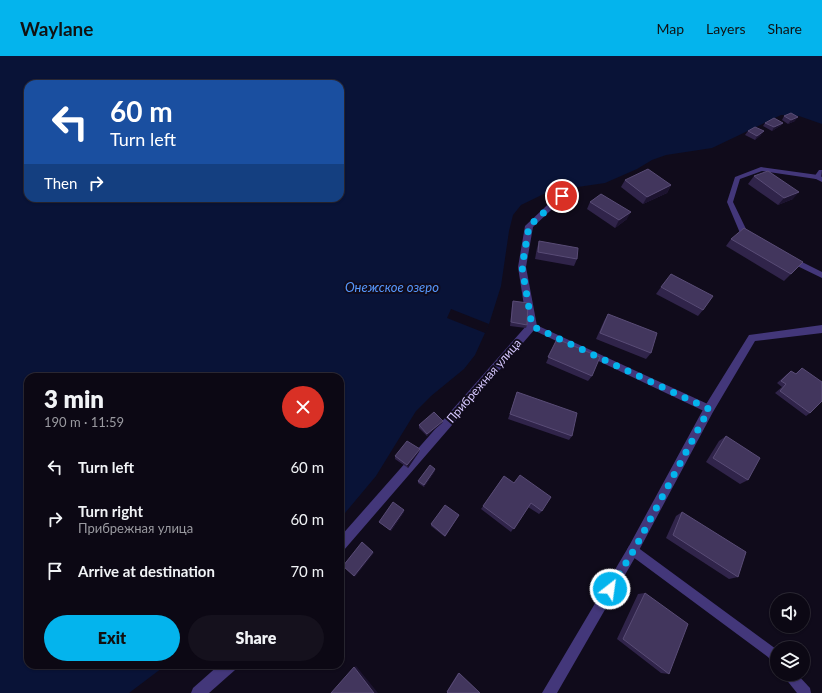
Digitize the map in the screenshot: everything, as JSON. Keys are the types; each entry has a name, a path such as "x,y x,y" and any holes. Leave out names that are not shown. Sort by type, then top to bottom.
{"street":[{"path":"532,326 522,267 529,226 562,196"},
{"name":"Прибрежная улица","path":"344,541 532,326"},
{"path":"549,693 634,550 709,409 752,338 822,329"},
{"path":"198,693 225,669"}],"lane":[{"path":"756,239 743,231 730,202 737,178 761,169 821,176"},
{"path":"784,255 822,275"},
{"path":"532,326 709,409"},
{"path":"634,550 770,652"},
{"path":"795,681 805,693"}],"water":[{"name":"Онежское озеро","path":"0,56 822,56 822,124 799,116 781,115 712,148 666,155 652,160 637,169 605,183 550,191 521,205 513,215 509,231 501,286 489,324 475,355 464,369 431,396 416,411 376,476 344,514 344,373 24,373 24,669 161,669 129,693 0,693"}],"pier":[{"path":"451,309 489,324 485,333 447,318"}],"building":[{"path":"791,113 798,117 791,120 784,116"},
{"path":"774,118 783,123 774,127 765,123"},
{"path":"755,127 764,131 757,136 748,131"},
{"path":"648,169 671,185 647,197 625,180"},
{"path":"768,171 799,192 784,198 754,176"},
{"path":"601,194 631,212 619,220 590,202"},
{"path":"744,228 803,262 791,274 731,239"},
{"path":"539,241 578,248 577,259 538,252"},
{"path":"671,274 713,296 703,310 661,287"},
{"path":"513,301 528,303 527,325 511,322"},
{"path":"608,314 657,333 651,353 600,333"},
{"path":"557,339 600,357 592,376 548,357"},
{"path":"802,368 822,382 822,401 810,413 780,391 786,384 781,381 791,371 796,374"},
{"path":"517,392 577,413 572,436 510,414"},
{"path":"434,412 443,421 427,434 419,425"},
{"path":"726,436 760,458 748,480 713,458"},
{"path":"407,441 420,449 407,465 395,456"},
{"path":"430,465 435,469 424,485 418,481"},
{"path":"520,475 551,497 542,511 531,503 514,529 483,506 504,476 514,483"},
{"path":"393,502 404,510 390,530 379,522"},
{"path":"445,505 459,515 445,536 431,524"},
{"path":"682,512 746,552 738,577 673,535"},
{"path":"362,542 373,552 354,576 344,567 344,565"},
{"path":"645,593 688,624 669,674 623,639"},
{"path":"354,667 374,693 331,693"},
{"path":"459,673 480,693 448,693 447,692"}],"route":[{"path":"562,196 529,226 522,267 532,326 709,409 634,550 610,589"}]}
